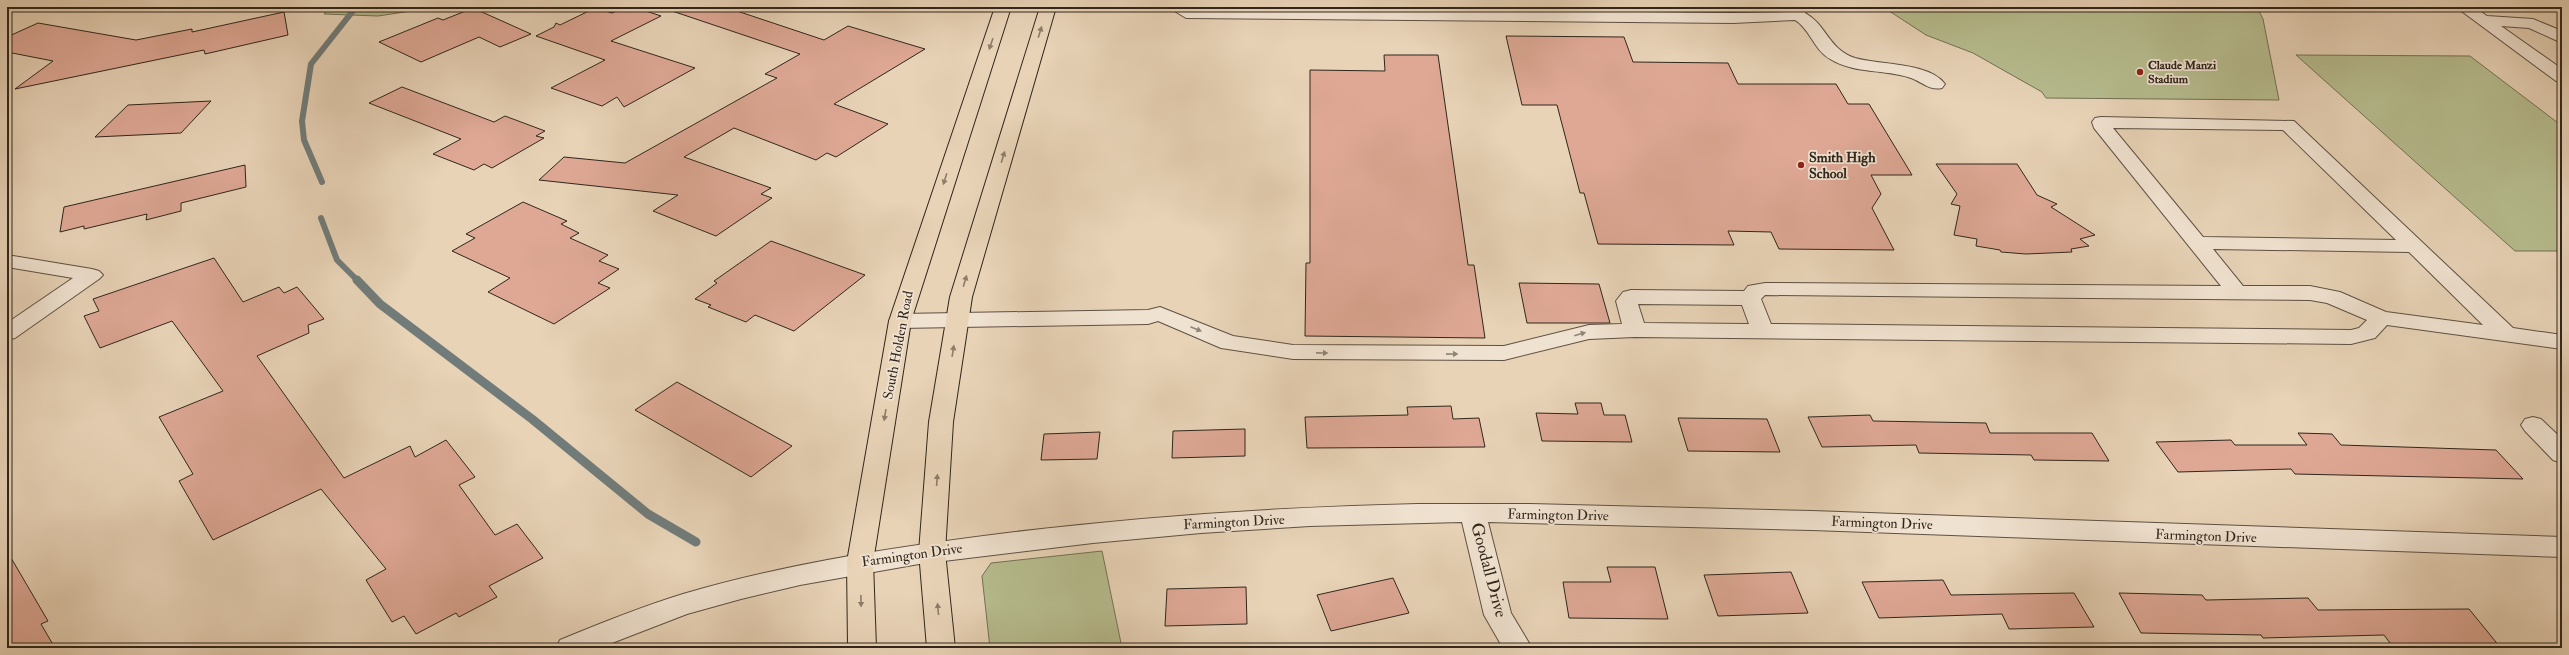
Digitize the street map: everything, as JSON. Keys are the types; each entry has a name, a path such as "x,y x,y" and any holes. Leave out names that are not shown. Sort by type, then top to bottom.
{"main road":[{"name":"South Holden Road","path":"862,648 860,562 900,321 909,289 1003,7"},
{"path":"941,648 932,552 941,422 957,319 963,289 1048,7"}],"street":[{"path":"2464,7 2562,77"},
{"path":"1181,10 1593,14 1730,12 1788,17 1798,11 1808,21 1830,52 1836,56 1872,68 1920,75 1936,84"},
{"path":"2484,21 2524,21 2545,26 2562,38"},
{"path":"2236,291 2100,124 2102,122 2288,125 2505,333"},
{"path":"2197,243 2414,246"},
{"path":"7,261 62,268 92,275 7,333"},
{"path":"1635,330 1627,301 1631,297 1750,298 1756,291 1765,289 2236,291 2323,294 2382,318 2505,333 2562,342"},
{"path":"1750,298 1763,331"},
{"path":"900,321 1148,317 1160,314 1229,343 1292,352 1504,353 1589,332 1635,330 2351,337 2367,333 2382,318"},
{"path":"2533,425 2562,454"},
{"name":"Farmington Drive","path":"570,648 616,628 703,599 752,585 813,574 860,562 1148,526 1356,515 1473,513 1832,521 2374,543 2562,547"},
{"name":"Goodall Drive","path":"1473,513 1498,615 1518,648"}],"green space":[{"path":"330,7 437,7 378,16 324,14"},
{"name":"Claude Manzi Stadium","path":"1883,7 2257,7 2263,19 2279,100 2046,98 2042,92 1973,53 1926,35"},
{"path":"2296,55 2470,56 2562,126 2562,251 2515,251"},
{"path":"1102,551 1122,648 990,648 982,576 991,563"}],"building":[{"path":"626,7 634,7 661,16 611,41 695,68 624,107 617,97 602,106 551,88 605,60 536,36 554,27 556,23 560,25 595,8 612,13"},
{"path":"672,7 725,7 824,40 848,26 925,49 834,104 888,124 836,157 827,153 816,160 734,128 684,157 771,188 761,194 772,198 716,236 653,211 678,195 539,180 564,157 625,163 777,78 765,74 800,54 672,11"},
{"path":"473,8 531,34 500,47 479,37 421,62 379,42 438,18 443,20"},
{"path":"284,12 288,35 205,54 204,50 15,89 53,61 7,52 7,37 38,23 136,40 192,29 192,32"},
{"path":"1506,36 1624,37 1633,62 1728,63 1738,84 1836,84 1848,104 1869,104 1912,175 1871,175 1881,194 1872,208 1894,250 1779,249 1771,232 1728,231 1734,245 1598,244 1584,193 1580,193 1557,105 1522,105"},
{"path":"1384,55 1438,55 1468,265 1474,265 1485,338 1305,336 1306,263 1310,263 1310,70 1385,71"},
{"path":"402,87 494,122 505,116 545,131 536,136 544,138 492,168 484,164 474,170 433,154 461,139 369,103"},
{"path":"211,101 181,133 95,137 128,105"},
{"path":"1936,164 2017,164 2037,195 2057,204 2051,207 2095,235 2080,239 2089,246 2071,249 2072,252 2026,254 2001,252 2000,250 1976,246 1977,239 1954,235 1960,206 1951,204 1957,194"},
{"path":"245,165 246,187 181,203 181,211 146,220 147,214 84,229 84,226 60,232 64,207"},
{"path":"523,202 567,221 561,224 579,233 570,238 608,255 599,261 619,269 598,283 610,288 554,324 488,292 510,278 452,251 475,238 466,234"},
{"path":"771,241 865,275 794,331 755,315 746,322 708,307 711,305 695,299 717,283 714,281"},
{"path":"214,258 243,302 279,287 284,293 297,287 324,319 308,325 309,333 257,356 344,478 410,446 415,457 446,440 475,477 459,485 495,535 517,524 543,558 489,586 497,597 459,617 456,613 416,634 404,616 392,622 366,580 386,569 321,489 213,540 179,481 193,474 159,417 223,391 172,321 100,348 84,316 99,311 93,299"},
{"path":"1519,283 1599,284 1610,323 1527,323"},
{"path":"677,382 792,446 751,477 635,410"},
{"path":"1575,403 1601,403 1604,415 1625,415 1632,442 1542,441 1536,413 1578,414"},
{"path":"1451,406 1453,419 1479,418 1485,447 1307,448 1305,417 1408,415 1407,407"},
{"path":"1870,415 1873,421 1986,423 1990,433 2092,433 2109,461 2034,460 2031,455 1919,453 1916,445 1822,447 1808,417"},
{"path":"1678,418 1767,419 1780,452 1688,451"},
{"path":"1245,429 1245,456 1172,458 1173,431"},
{"path":"1100,432 1097,459 1041,460 1044,434"},
{"path":"2298,433 2332,434 2341,445 2496,450 2523,479 2295,474 2291,469 2178,472 2156,442 2231,440 2235,445 2307,445"},
{"path":"7,551 48,621 41,624 55,648 7,648"},
{"path":"1607,567 1655,567 1668,619 1569,618 1563,582 1611,582"},
{"path":"1791,572 1808,613 1718,616 1704,575"},
{"path":"1393,578 1409,613 1331,631 1317,595"},
{"path":"1943,580 1951,595 2074,593 2094,627 2009,629 2002,614 1879,618 1862,582"},
{"path":"1246,587 1247,624 1165,626 1167,589"},
{"path":"2119,593 2202,595 2206,600 2308,598 2318,610 2469,609 2500,647 2393,647 2384,635 2263,638 2261,635 2141,633"}],"waterway":[{"path":"322,182 304,140 302,121 311,64 356,7"},
{"path":"321,218 337,260 357,280"},
{"path":"357,280 380,304 532,419 648,514 696,542"}],"place":[{"name":"Claude Manzi Stadium","path":"2140,72"},
{"name":"Smith High School","path":"1801,165"}]}
